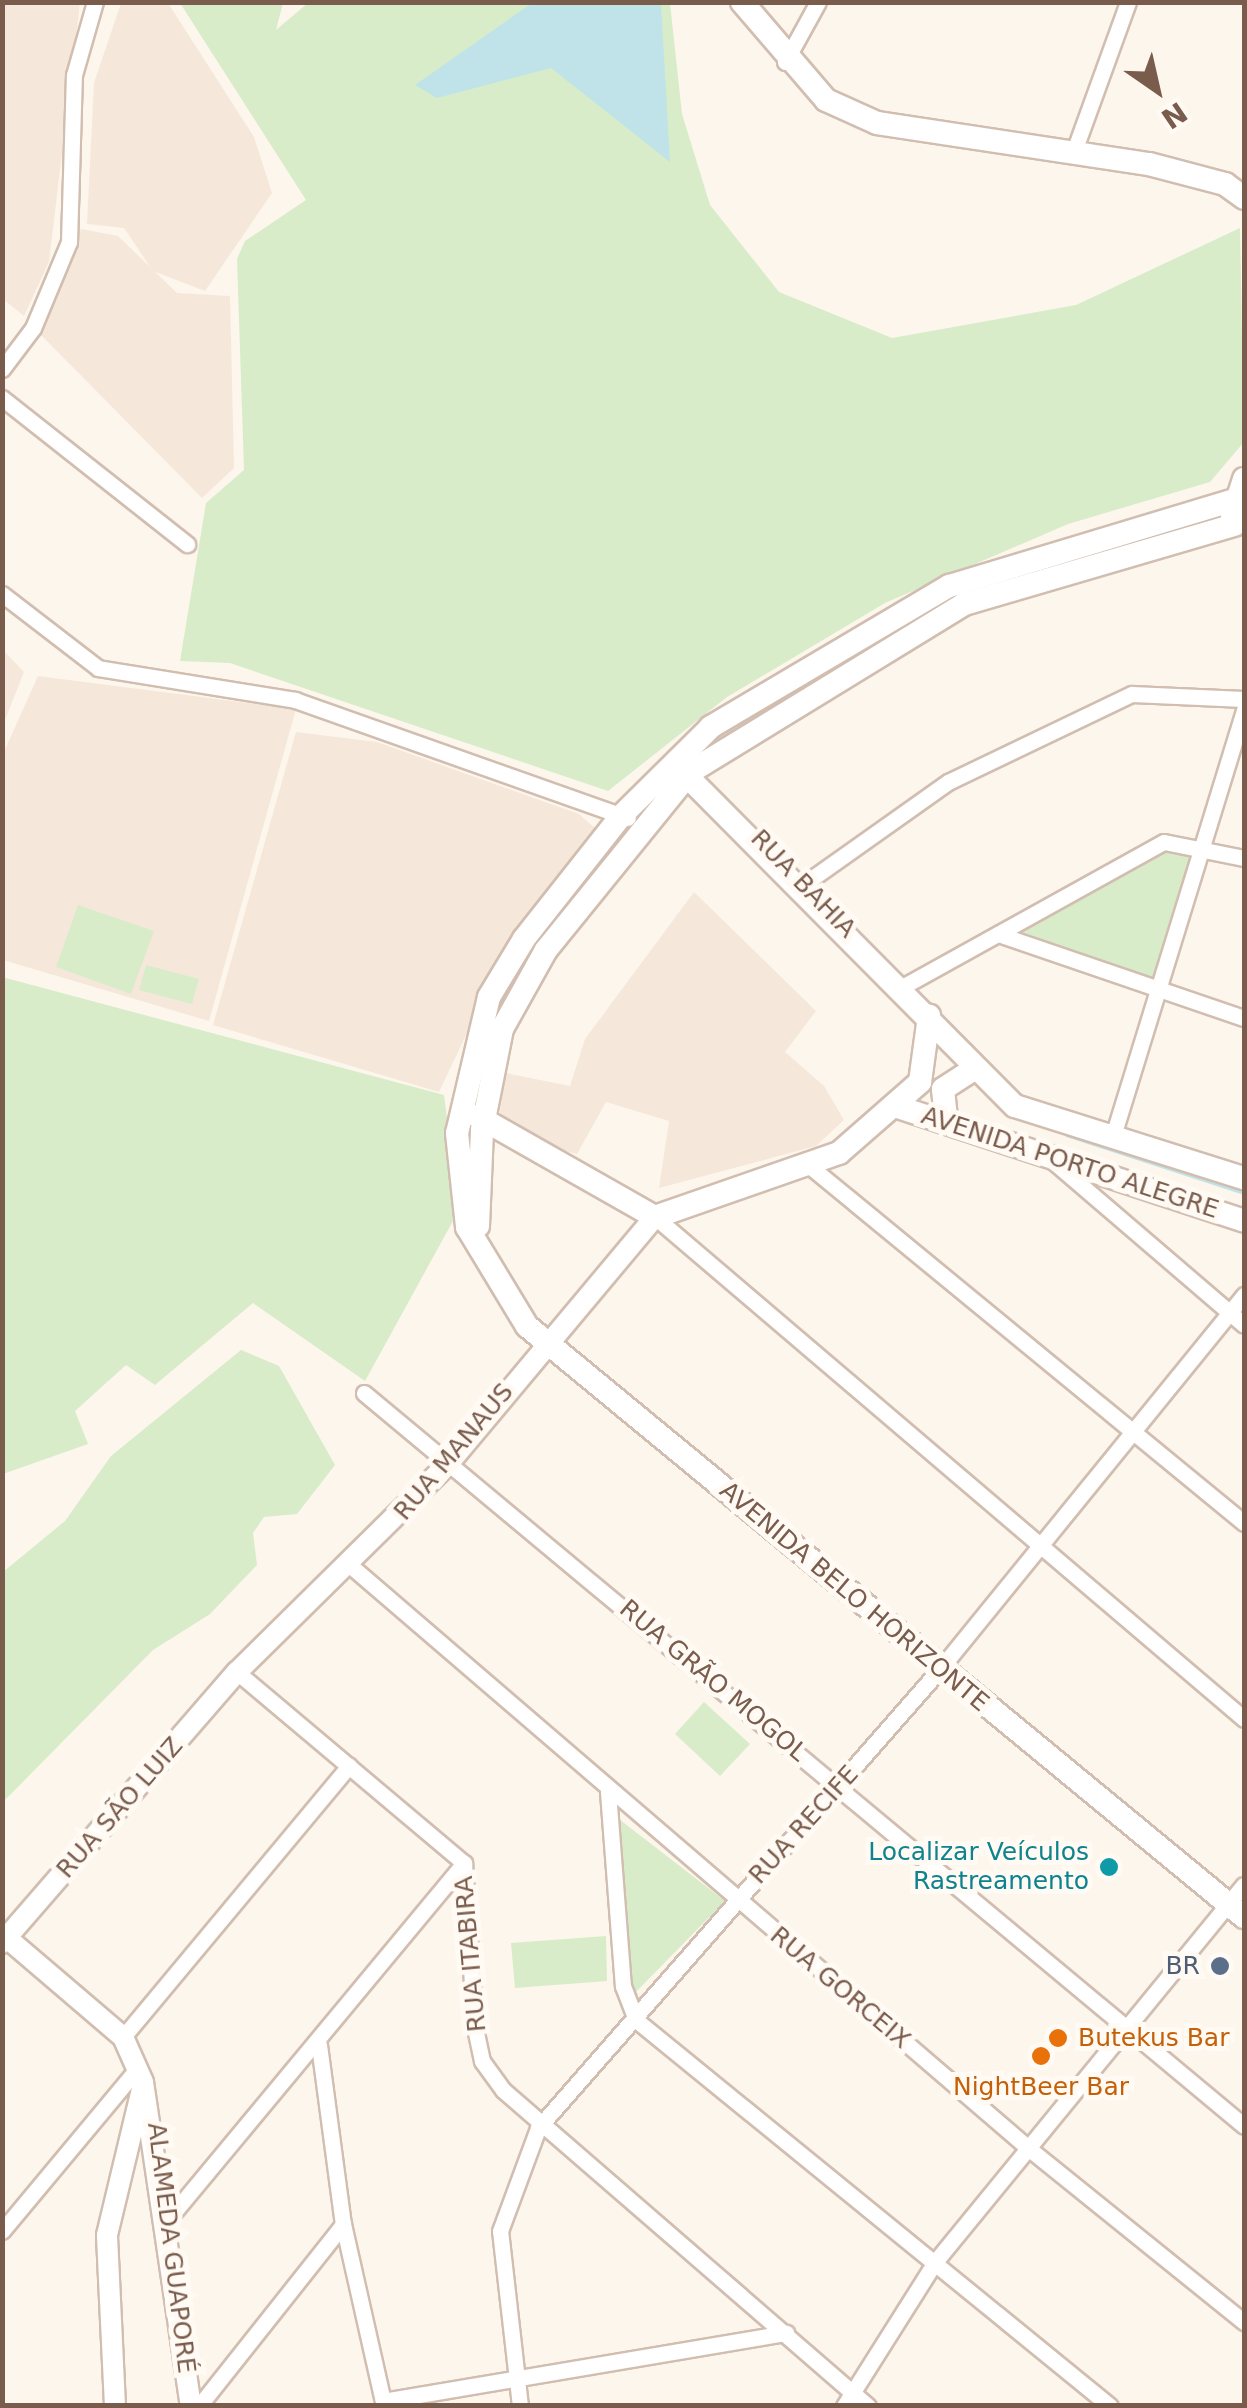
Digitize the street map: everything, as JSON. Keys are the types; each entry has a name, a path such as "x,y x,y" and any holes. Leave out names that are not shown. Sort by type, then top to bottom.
{"main road":[{"path":"742,2 785,62 826,100 876,124 1073,154 1224,184 1244,198"},
{"path":"1240,530 1231,501 1244,480"},
{"name":"AVENIDA BELO HORIZONTE","path":"1231,501 949,586 680,767 621,816 489,996 461,1094 459,1182 482,1259 545,1342 1237,1911"},
{"name":"AVENIDA BELO HORIZONTE","path":"482,1259 483,1125 502,1029 546,950 651,826 680,767 964,604 1240,530"},
{"name":"RUA BAHIA","path":"680,767 804,884 930,1016"},
{"path":"461,1094 483,1125 655,1217 812,1168 920,1082 930,1016"},
{"name":"AVENIDA PORTO ALEGRE","path":"930,1016 972,1070 1015,1106 1244,1178"},
{"path":"946,1118 943,1088 972,1070"},
{"name":"AVENIDA PORTO ALEGRE","path":"894,1106 946,1118 1244,1221"}],"street":[{"path":"2,368 33,328 69,242 74,75 95,2"},
{"path":"785,62 818,2"},
{"path":"1073,154 1128,2"},
{"path":"2,398 187,544"},
{"path":"2,594 98,668 296,700 651,826"},
{"path":"804,884 948,782 1132,694 1244,699"},
{"path":"1113,1136 1244,709"},
{"path":"902,987 1164,842 1203,844 1244,858"},
{"path":"998,934 1244,1018"},
{"path":"1042,1153 1244,1325"},
{"path":"812,1168 1244,1524"},
{"path":"655,1217 1244,1718"},
{"name":"RUA MANAUS","path":"238,1672 352,1567 449,1463 545,1342 655,1217"},
{"name":"RUA RECIFE","path":"520,2406 500,2231 538,2128 940,1669 1244,1296"},
{"name":"RUA GRÃO MOGOL","path":"364,1392 1244,2126"},
{"name":"RUA GORCEIX","path":"352,1567 608,1792 1027,2147 1244,2322"},
{"name":"RUA ITABIRA","path":"238,1672 464,1863 482,2061 538,2128 786,2333 847,2399 868,2406"},
{"name":"RUA SÃO LUIZ","path":"5,1941 238,1672"},
{"path":"5,1941 123,2037 348,1766"},
{"path":"608,1792 623,1986 636,2020 1110,2406"},
{"path":"170,2217 319,2045 464,1863"},
{"path":"847,2399 935,2262 1126,2027 1237,1911 1244,1885"},
{"name":"ALAMEDA GUAPORÉ","path":"123,2037 140,2075 170,2217 191,2406"},
{"path":"319,2045 342,2224 384,2403 786,2333"},
{"path":"2,2231 140,2075"},
{"path":"115,2406 107,2234 140,2075"},
{"path":"198,2406 342,2224"}],"shaded area":[{"path":"2,3 80,3 49,262 24,316 3,299"},
{"path":"121,3 168,3 254,137 272,193 205,291 153,271 124,228 87,224 94,83"},
{"path":"81,229 118,236 177,293 230,296 234,468 202,498 41,335"},
{"path":"3,650 24,672 3,725"},
{"path":"38,676 296,709 209,1021 3,960 3,754"},
{"path":"296,732 377,742 579,814 596,829 512,938 439,1092 213,1025"},
{"path":"694,892 816,1011 785,1052 824,1086 844,1120 816,1146 659,1188 669,1121 606,1102 577,1154 526,1140 499,1120 505,1073 570,1086 585,1039"}],"green space":[{"path":"180,3 283,3 276,30 308,3 670,3 682,114 710,205 779,292 892,338 1076,305 1240,228 1244,442 1210,482 1068,524 885,603 727,697 608,791 230,663 180,661 206,503 244,470 237,259 245,241 306,200"},
{"path":"1170,849 1194,851 1152,980 1020,931"},
{"path":"78,905 154,931 131,994 56,967"},
{"path":"146,965 199,979 192,1004 139,990"},
{"path":"2,977 444,1095 459,1210 365,1381 253,1303 155,1385 126,1365 75,1411 88,1444 3,1474"},
{"path":"241,1350 279,1366 335,1465 297,1514 264,1517 253,1533 257,1565 210,1614 153,1650 3,1802 3,1572 65,1521 111,1456"},
{"path":"704,1702 750,1744 720,1776 675,1734"},
{"path":"615,1816 725,1901 634,1994"},
{"path":"606,1936 607,1981 515,1988 511,1943"}],"water":[{"path":"532,3 661,3 670,162 551,68 437,98 415,85"}],"waterway":[{"path":"1067,1135 1244,1193"}],"place":[{"name":"Localizar Veículos Rastreamento","path":"1109,1867"},
{"name":"BR","path":"1220,1966"},
{"name":"Butekus Bar","path":"1058,2038"},
{"name":"NightBeer Bar","path":"1041,2056"}]}
